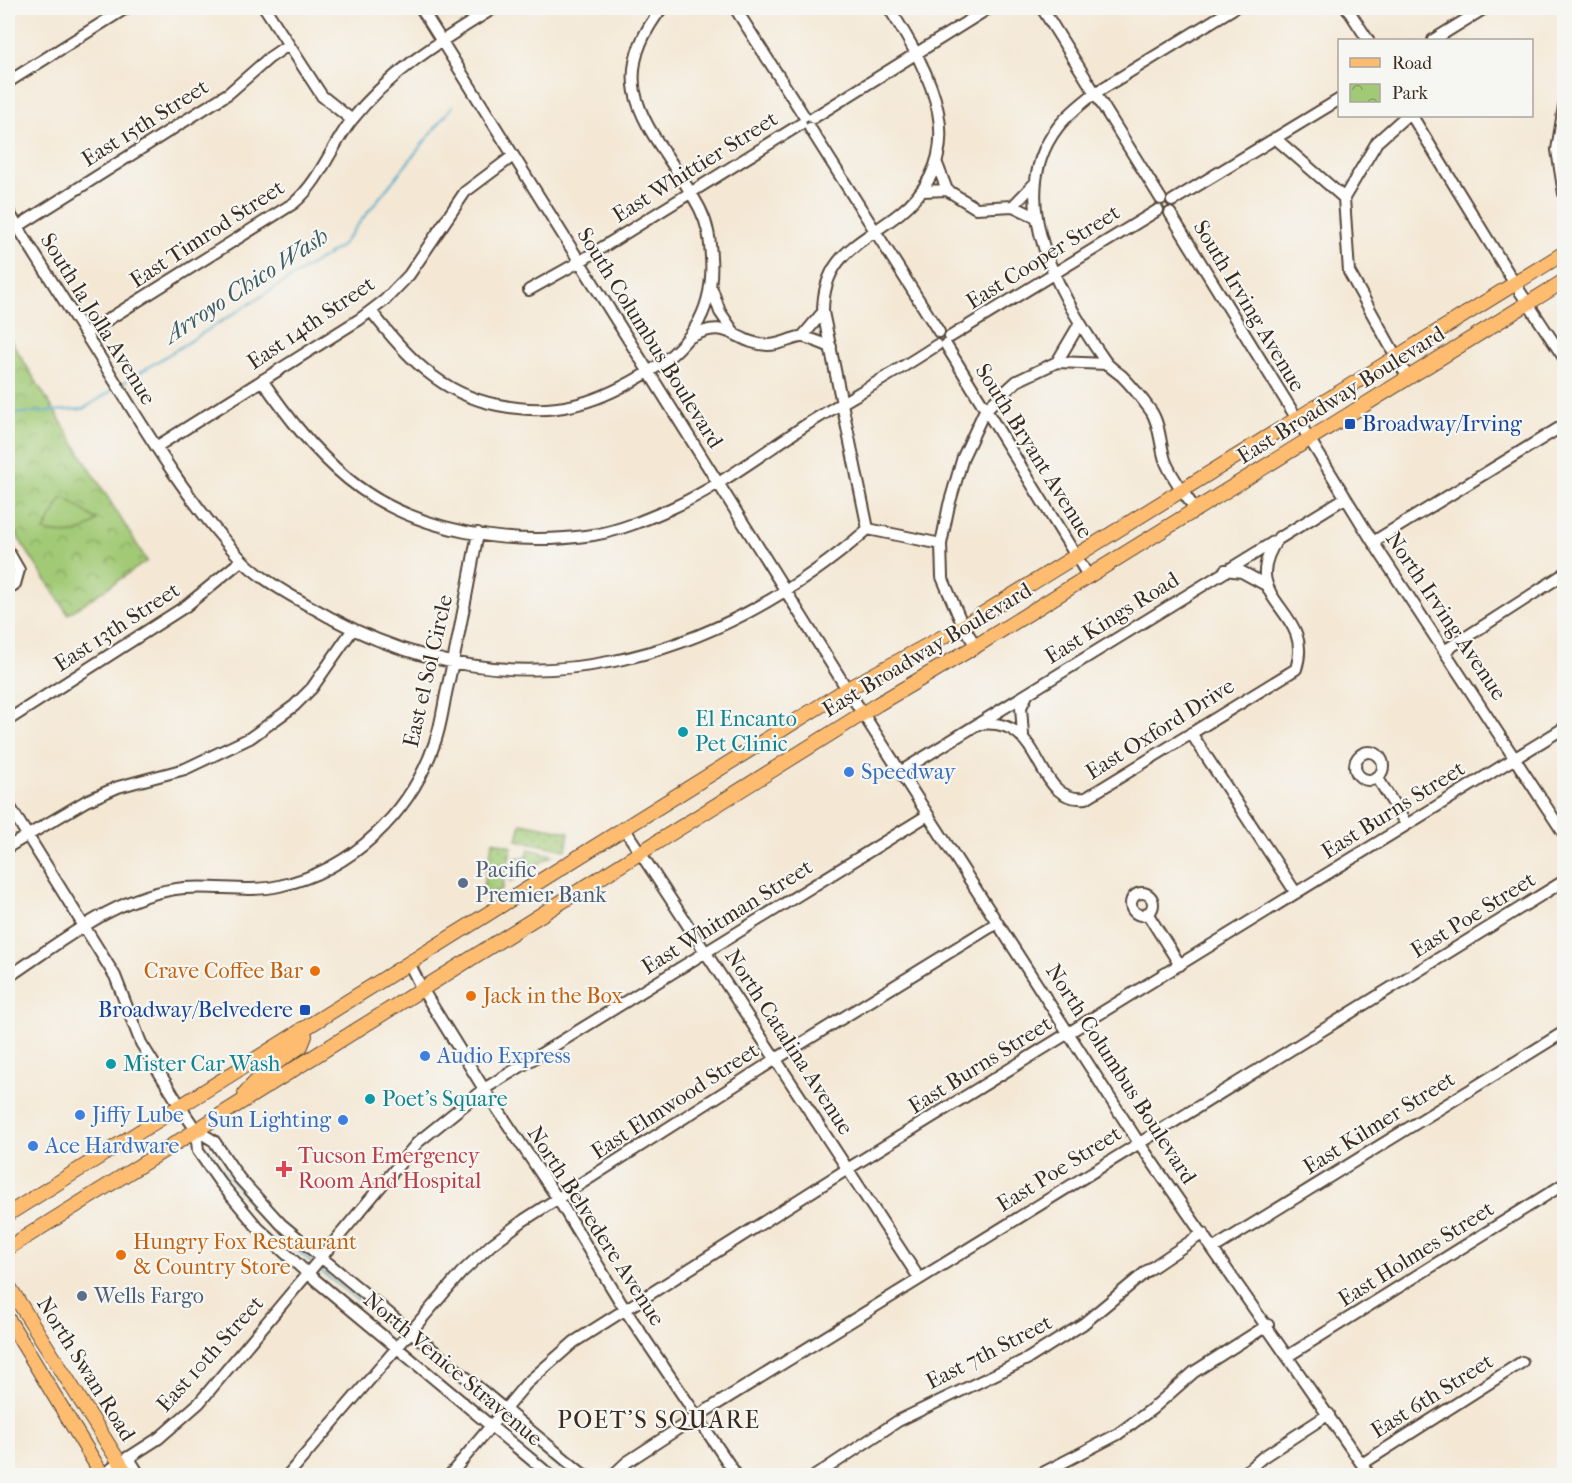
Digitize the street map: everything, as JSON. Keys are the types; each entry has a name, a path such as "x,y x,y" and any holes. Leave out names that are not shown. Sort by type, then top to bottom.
{"main road":[{"name":"East Broadway Boulevard","path":"8,1214 847,689 963,626 1564,253"},
{"name":"East Broadway Boulevard","path":"8,1248 863,713 1089,577 1564,281"},
{"path":"231,1108 270,1067 301,1046 305,1036 302,1029"},
{"name":"North Swan Road","path":"8,1285 124,1460 128,1476"},
{"name":"North Swan Road","path":"8,1319 102,1475"}],"street":[{"path":"8,82 126,8"},
{"path":"265,8 322,96 352,120"},
{"name":"South Columbus Boulevard","path":"421,8 847,689"},
{"name":"East Timrod Street","path":"85,334 294,203 309,188 352,120 392,76 441,40 494,8"},
{"path":"662,8 638,44 634,73 636,95 656,143 690,193 709,231 712,289 720,312 733,331"},
{"path":"735,8 939,332 934,338 944,342"},
{"path":"889,8 917,52 934,90 940,114 937,164 947,190"},
{"name":"East Whittier Street","path":"529,290 579,262 989,8"},
{"path":"1042,8 1163,203"},
{"path":"1196,511 1166,462 1153,413 1123,378 1107,364 1080,323 1053,272 1036,217 1036,182 1038,165 1058,126 1095,93 1234,8"},
{"path":"1347,8 1367,39"},
{"path":"1445,37 1485,8"},
{"name":"East 15th Street","path":"17,227 229,93 268,58 288,45"},
{"name":"East Cooper Street","path":"262,380 292,422 349,479 386,503 429,522 478,534 521,539 595,535 672,508 944,342 1163,203 1338,100"},
{"path":"1563,109 1557,150 1564,195"},
{"path":"1405,117 1377,142 1344,198 1349,272 1408,378"},
{"path":"1413,117 1515,284 1564,358"},
{"path":"1275,138 1344,198"},
{"name":"East 14th Street","path":"156,447 371,310 409,275 465,192 513,156"},
{"path":"937,164 922,191 900,213 842,255 826,287 823,312 868,529 941,544"},
{"path":"1013,206 1036,182"},
{"path":"922,191 947,190 976,208 1013,206 1036,217"},
{"name":"South Irving Avenue","path":"1163,203 1173,208 1170,213 1295,420"},
{"name":"South la Jolla Avenue","path":"8,211 156,447 242,560 303,602 353,629 415,654 453,662 510,669 544,669 591,665 665,650 710,633 785,591 832,561 868,529"},
{"path":"371,310 401,350 430,376 464,396 497,405 538,411 574,406 611,394 648,373 684,341 696,327 712,289"},
{"path":"684,341 709,330 733,331 766,345 781,344 801,337 823,312"},
{"path":"1057,362 1080,323"},
{"path":"801,337 831,347"},
{"name":"South Bryant Avenue","path":"944,342 1089,577"},
{"path":"976,646 963,626 942,577 941,544 949,505 963,458 985,410 1017,381 1057,362 1107,364"},
{"name":"North Irving Avenue","path":"1295,420 1564,834"},
{"path":"1373,542 1564,425"},
{"name":"East Kings Road","path":"900,771 1345,498"},
{"name":"East el Sol Circle","path":"8,977 84,927 126,904 153,894 183,888 248,891 279,886 311,876 344,861 376,835 402,806 420,777 436,742 478,534"},
{"path":"1266,585 1263,576 1265,560 1279,537"},
{"path":"8,550 19,570 15,584 9,588"},
{"name":"East 13th Street","path":"8,720 186,606 242,560"},
{"path":"1225,570 1242,572 1266,585"},
{"path":"1446,650 1564,574"},
{"name":"East Oxford Drive","path":"1023,736 1060,792 1073,799 1086,798 1296,669 1301,653 1298,636 1266,585"},
{"path":"8,847 86,801 118,788 185,769 250,738 294,706 312,688 353,629"},
{"name":"North Columbus Boulevard","path":"847,689 1139,1143 1268,1325 1371,1476"},
{"path":"1023,736 1021,707 1027,695"},
{"path":"980,724 1002,724 1023,736"},
{"name":"East Burns Street","path":"449,1476 505,1408 548,1362 624,1308 1564,728"},
{"path":"1191,733 1296,893"},
{"path":"1377,777 1406,824"},
{"name":"North Venice Stravenue","path":"8,804 115,976 141,1043 196,1130 214,1141 264,1207 585,1476"},
{"name":"East Whitman Street","path":"484,1089 928,815"},
{"name":"North Catalina Avenue","path":"624,828 919,1278"},
{"name":"East Poe Street","path":"612,1476 627,1462 696,1416 1564,881"},
{"path":"1147,913 1180,964"},
{"name":"East Elmwood Street","path":"287,1476 461,1273 492,1244 776,1059 997,923"},
{"name":"North Belvedere Avenue","path":"409,963 422,989 484,1089 558,1199 624,1308 737,1476"},
{"name":"East Kilmer Street","path":"1214,1248 1564,1032"},
{"name":"East 10th Street","path":"102,1475 159,1438 199,1402 306,1272 418,1142 484,1089"},
{"name":"North Venice Stravenue","path":"196,1130 198,1151 219,1181 258,1228 306,1272 551,1476"},
{"name":"East Holmes Street","path":"1288,1356 1564,1184"},
{"name":"East 7th Street","path":"815,1476 898,1421 1029,1358 1083,1324 1147,1271 1203,1233"},
{"path":"1037,1476 1118,1434 1152,1409 1194,1372 1268,1325"},
{"name":"East 6th Street","path":"1362,1464 1522,1362"},
{"path":"1240,1476 1263,1457 1329,1414"},
{"name":"North Swan Road","path":"124,1460 140,1476"}],"green space":[{"path":"8,336 147,561 68,614 8,522"},
{"path":"66,498 97,520 85,529 72,533 58,534 44,531 61,499"},
{"path":"521,823 569,832 566,850 517,840"},
{"path":"493,841 512,847 502,889 494,894 482,891"},
{"path":"529,849 553,855 510,882 515,858 527,857"}],"waterway":[{"name":"Arroyo Chico Wash","path":"120,385 340,247 453,106"},
{"name":"Arroyo Chico Wash","path":"8,414 83,409 116,388"},
{"path":"210,1150 256,1211 312,1263"},
{"path":"316,1267 403,1336"},
{"path":"408,1340 495,1413"},
{"path":"502,1419 570,1476"}],"place":[{"name":"Broadway/Irving","path":"1350,424"},
{"name":"El Encanto Pet Clinic","path":"683,732"},
{"name":"Speedway","path":"849,772"},
{"name":"Pacific Premier Bank","path":"463,883"},
{"name":"Crave Coffee Bar","path":"315,971"},
{"name":"Jack in the Box","path":"471,996"},
{"name":"Broadway/Belvedere","path":"305,1010"},
{"name":"Audio Express","path":"425,1056"},
{"name":"Mister Car Wash","path":"111,1064"},
{"name":"Poet's Square","path":"370,1099"},
{"name":"Jiffy Lube","path":"80,1115"},
{"name":"Sun Lighting","path":"343,1120"},
{"name":"Ace Hardware","path":"33,1146"},
{"name":"Tucson Emergency Room And Hospital","path":"284,1169"},
{"name":"Hungry Fox Restaurant & Country Store","path":"121,1255"},
{"name":"Wells Fargo","path":"82,1296"}],"district":[{"name":"POET'S SQUARE","path":"659,1420"}]}
